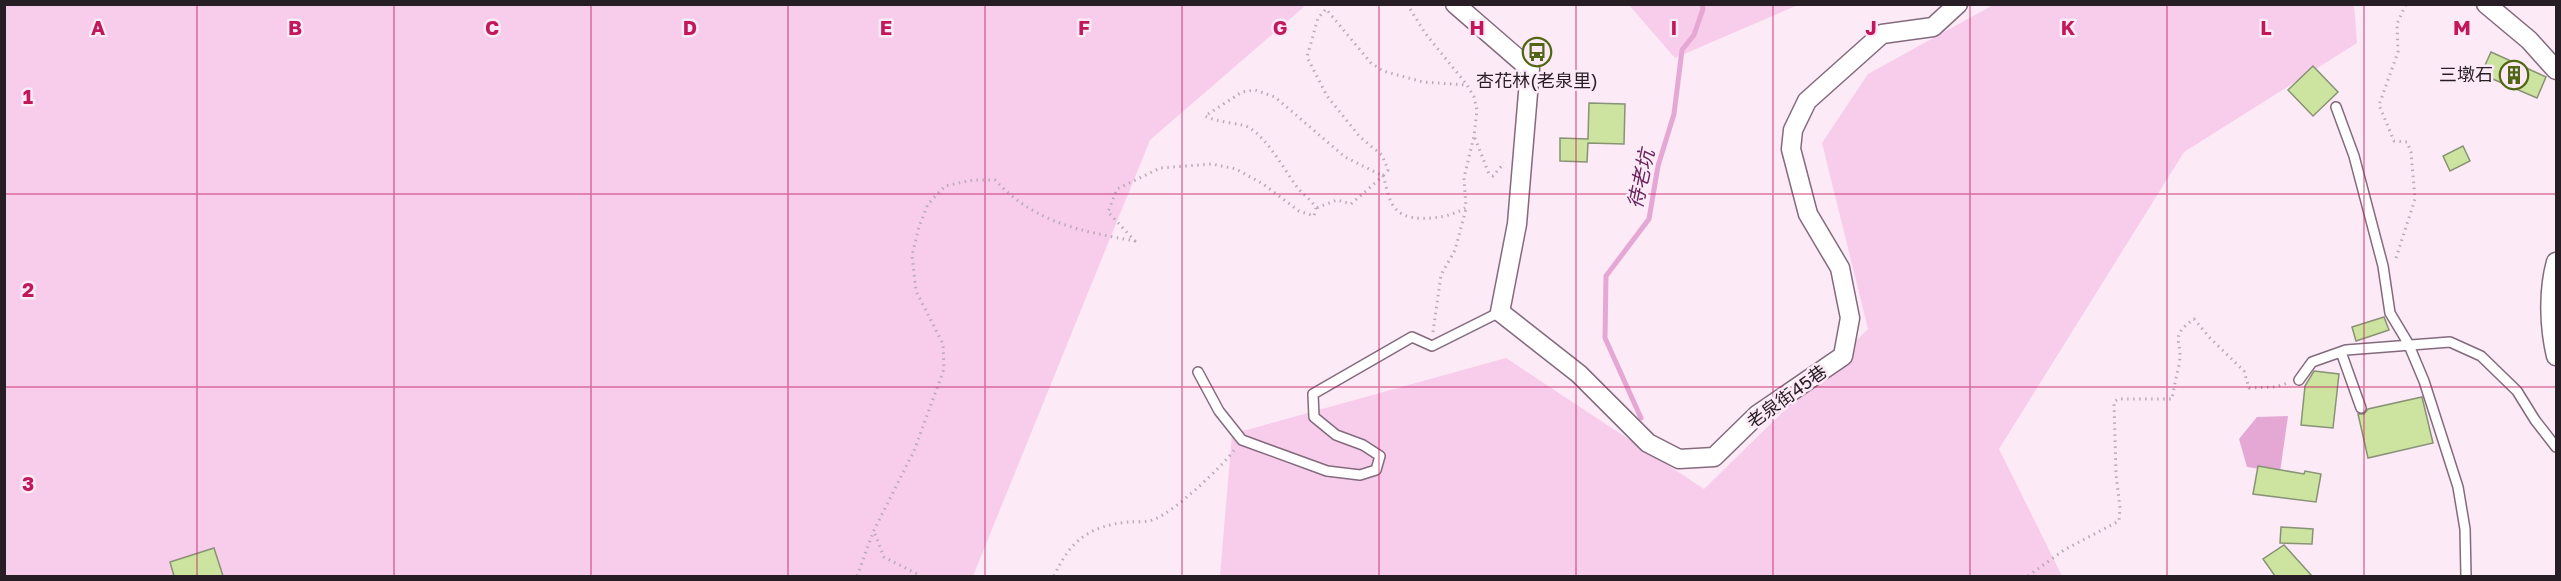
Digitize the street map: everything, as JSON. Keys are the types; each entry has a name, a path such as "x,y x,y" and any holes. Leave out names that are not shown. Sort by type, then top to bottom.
{"street":[{"path":"1455,4 1530,69 1517,224 1500,312"},
{"name":"老泉街45巷","path":"1500,312 1579,374 1648,442 1679,459 1714,457 1757,415 1844,356 1851,318 1840,268 1808,214 1791,149 1793,130 1807,101 1882,34 1933,27 1958,4"},
{"path":"2486,4 2529,40 2556,70"},
{"path":"2556,262 2551,282 2553,343 2556,356"}],"lane":[{"path":"2336,107 2354,156 2383,266 2390,313 2408,343 2424,381 2458,487 2465,529 2466,576"},
{"path":"1198,372 1220,411 1242,440 1327,471 1360,476 1376,470 1380,456 1363,445 1336,435 1314,417 1312,394 1412,337 1432,346 1500,312"},
{"path":"2299,380 2312,362 2340,352 2408,343 2450,342 2481,356 2517,392 2556,447"},
{"path":"2340,352 2361,408"}],"path":[{"path":"1316,208 1337,200 1351,204 1388,170 1382,155 1360,137 1327,96 1307,57 1318,18 1330,4"},
{"path":"1407,4 1425,33 1467,85 1474,97 1477,110 1474,136 1464,178 1466,207 1455,250 1441,275 1432,346"},
{"path":"2401,239 2415,198 2411,152 2407,142 2394,141 2379,105 2398,52 2397,24 2406,4"},
{"path":"1326,9 1371,63 1383,71 1423,82 1450,82 1467,85"},
{"path":"857,576 874,532 914,451 944,369 943,344 916,291 912,255 928,204 945,186 973,180 995,180 1012,198 1042,217 1085,232 1135,241 1108,212 1117,189 1160,168 1212,164 1236,169 1263,184 1299,211 1314,216 1316,208 1311,199 1299,190 1266,144 1249,127 1217,122 1205,116 1242,92 1256,90 1275,97 1345,157 1383,176 1391,203 1404,215 1425,218 1445,217 1459,213 1466,207"},
{"path":"1474,136 1489,174 1493,176 1506,161 1522,150"},
{"path":"2028,576 2064,550 2119,521 2114,402 2118,399 2172,399 2179,364 2178,338 2181,328 2194,319 2244,371 2249,388 2275,387 2299,380"},
{"path":"1054,576 1076,541 1108,524 1154,520 1173,509 1224,464 1242,440"},
{"path":"874,532 884,557 921,576"}],"shaded area":[{"path":"4,5 1306,5 1150,140 973,576 5,576"},
{"path":"1629,5 1798,5 1675,58"},
{"path":"1993,5 2354,5 2357,43 2184,152 1999,449 2062,576 1220,576 1232,434 1506,358 1704,489 1868,329 1822,143 1868,74"},
{"path":"2288,416 2280,472 2247,467 2239,439 2257,417"}],"building":[{"name":"三墩石","path":"2491,52 2546,77 2537,98 2481,74"},
{"path":"2313,66 2338,92 2313,116 2288,90"},
{"path":"1589,103 1625,104 1624,144 1588,143 1587,162 1560,161 1560,138 1588,139"},
{"path":"2463,146 2470,161 2450,171 2443,156"},
{"path":"2384,317 2389,330 2356,341 2352,327"},
{"path":"2314,371 2339,374 2333,428 2301,425 2305,386"},
{"path":"2422,397 2433,443 2368,458 2358,414 2364,414 2368,409"},
{"path":"2258,466 2304,474 2305,471 2321,474 2316,502 2253,494"},
{"path":"2281,527 2313,529 2312,544 2280,543"},
{"path":"2284,545 2312,576 2275,576 2263,559"},
{"path":"214,548 223,576 174,576 170,562"}],"waterway":[{"name":"待老坑","path":"1641,418 1605,338 1606,276 1649,219 1658,166 1674,114 1682,50 1694,35 1703,9 1702,4"}],"place":[{"name":"杏花林(老泉里)","path":"1537,52"},
{"name":"三墩石","path":"2514,75"}]}
